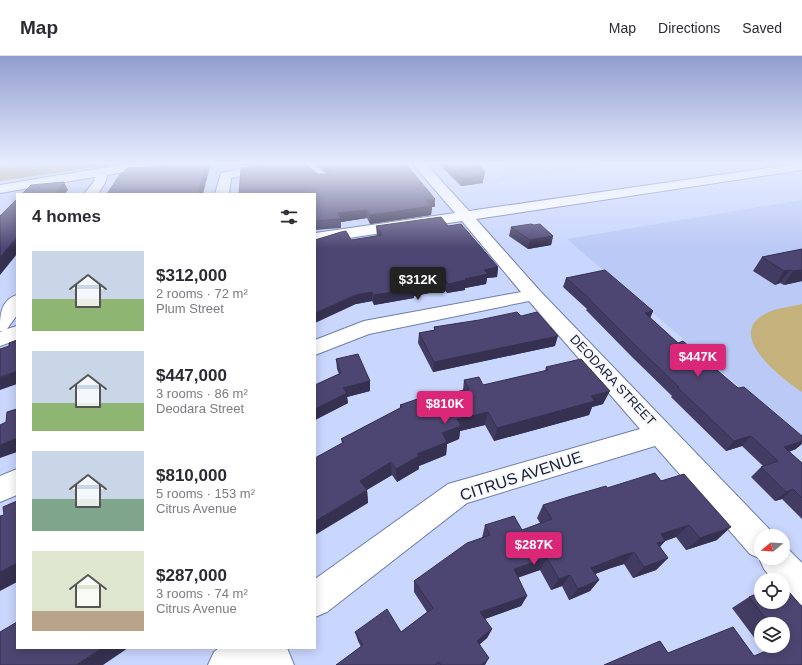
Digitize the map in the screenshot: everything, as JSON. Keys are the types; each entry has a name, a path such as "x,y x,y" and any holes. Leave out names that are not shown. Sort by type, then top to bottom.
{"street":[{"name":"DEODARA STREET","path":"444,191 534,295 754,535"},
{"path":"316,238 631,191"},
{"path":"316,348 364,328 534,295"},
{"path":"0,325 16,302"},
{"path":"0,339 16,333"},
{"name":"CITRUS AVENUE","path":"316,599 458,493 662,433"},
{"path":"0,489 16,482"},
{"path":"781,565 802,588"},
{"path":"227,665 249,649"},
{"path":"268,649 275,665"}],"shaded area":[{"path":"802,200 802,441 567,239"},
{"path":"802,304 802,392 783,378 762,357 754,346 751,335 753,324 763,315 777,309"}],"building":[{"path":"25,191 56,191 55,193 23,193"},
{"path":"109,191 199,191 198,193 108,193"},
{"path":"239,191 429,191 435,199 426,200 432,206 370,215 366,210 338,213 341,219 316,221 316,193 239,193"},
{"path":"16,200 16,238 0,257 0,216"},
{"path":"441,217 448,226 461,224 498,267 484,270 488,274 448,284 446,280 413,286 415,289 373,295 372,292 355,295 316,313 316,240 346,231 351,240 382,235 376,226"},
{"path":"540,224 553,236 530,240 511,227"},
{"path":"802,249 802,270 784,271 762,257"},
{"path":"605,270 653,311 645,313 678,343 683,341 738,388 744,387 802,436 802,441 784,447 802,463 802,498 793,489 786,492 761,467 778,461 751,436 734,441 677,387 679,387 591,300 566,278"},
{"path":"517,312 521,316 537,312 558,336 434,362 419,333 435,330 434,327"},
{"path":"16,340 16,371 0,377 0,349 9,346 9,343"},
{"path":"358,354 370,381 343,388 347,393 316,408 316,385 341,373 336,359"},
{"path":"581,359 610,391 591,396 595,401 497,428 488,412 457,419 461,426 442,433 447,442 417,454 419,456 396,469 391,462 360,481 367,490 316,520 316,457 344,442 341,439 402,407 400,405 438,392 440,396 469,389 464,380 479,377 483,385 548,370 546,367"},
{"path":"16,409 16,438 0,445 0,425 6,422 7,412"},
{"path":"655,473 661,481 684,474 731,527 700,538 689,525 661,534 665,541 657,543 668,558 644,567 634,552 621,556 591,568 599,580 578,589 570,575 559,579 547,558 514,569 527,596 480,612 492,629 477,641 489,658 481,665 441,665 439,662 435,665 336,665 363,645 355,632 387,609 401,632 433,608 414,581 467,543 490,535 485,525 514,516 522,530 552,519 543,505 606,486 607,488"},
{"path":"16,501 16,564 0,572 0,516 4,515 3,507"},
{"path":"790,593 802,607 802,665 604,665 660,641 668,653 733,627 754,656 761,653 790,653 790,617 765,617 758,609 790,609"},
{"path":"754,595 754,603 749,597"},
{"path":"16,623 16,649 100,649 76,665 0,665 0,632"}]}
